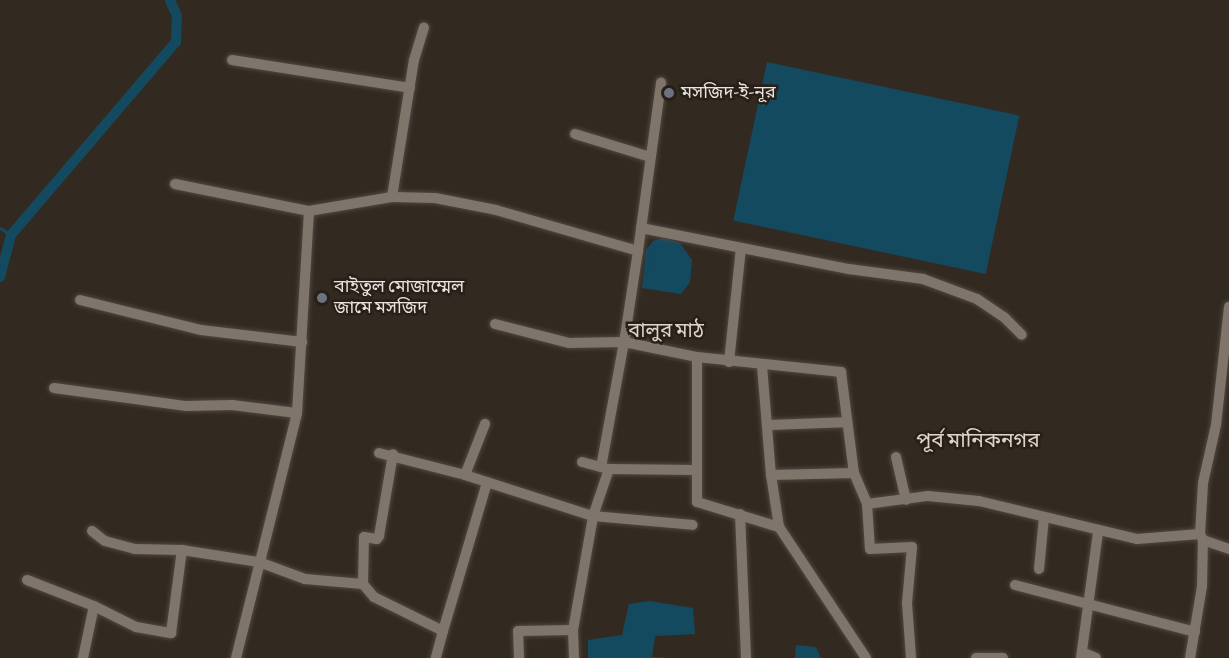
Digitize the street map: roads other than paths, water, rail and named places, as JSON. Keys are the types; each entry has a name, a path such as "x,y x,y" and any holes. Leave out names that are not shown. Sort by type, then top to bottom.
{"street":[{"path":"392,197 410,88 424,28"},
{"path":"232,60 297,73 410,88"},
{"path":"574,658 573,630 593,516 605,468 661,83"},
{"path":"575,134 650,157"},
{"path":"175,184 309,211 392,197 435,198 496,210 638,250"},
{"path":"236,658 297,413 309,211"},
{"path":"641,228 953,287 1004,317 1022,335"},
{"path":"729,362 741,248"},
{"path":"81,300 201,330 302,342"},
{"path":"1190,658 1195,632 1202,537 1203,483 1216,425 1229,307"},
{"path":"495,324 568,342 624,342 729,362 841,372 855,473 867,504 870,549 912,548 907,603 911,658"},
{"path":"697,357 695,470 697,501 779,527"},
{"path":"762,366 771,475 779,527 866,658"},
{"path":"54,388 184,406 232,405 297,413"},
{"path":"767,425 847,422"},
{"path":"465,475 485,424"},
{"path":"379,453 393,454 465,475 593,516 693,525"},
{"path":"393,454 378,539 364,537 363,584 374,597 443,631"},
{"path":"896,457 906,500"},
{"path":"582,462 605,468 695,470"},
{"path":"771,475 855,473"},
{"path":"436,658 464,572 487,482"},
{"path":"867,504 928,496 979,501 1098,532 1137,539 1202,537 1229,549"},
{"path":"740,514 746,658"},
{"path":"1039,569 1044,517"},
{"path":"92,531 105,541 135,549 182,550 259,562 305,579 363,584"},
{"path":"1096,658 1081,655 1098,532"},
{"path":"27,580 94,606 136,627 171,633 182,550"},
{"path":"1015,585 1195,632"},
{"path":"83,658 94,606"},
{"path":"519,658 518,631 573,630"},
{"path":"976,658 1003,658"}],"water":[{"path":"767,62 1019,116 986,274 733,220"},
{"path":"663,238 680,243 692,260 690,282 681,294 642,288 646,250 653,241"},
{"path":"649,601 693,608 695,634 655,636 652,657 672,658 588,658 588,640 622,635 629,604"},
{"path":"796,645 816,647 821,658 795,658"}],"waterway":[{"path":"0,277 11,235 176,42 177,16 170,0"},
{"path":"0,228 11,235"}],"place":[{"name":"মসজিদ-ই-নূর","path":"669,93"},
{"name":"বাইতুল মোজাম্মেল জামে মসজিদ","path":"322,298"}],"district":[{"name":"বালুর মাঠ","path":"666,331"},
{"name":"পূর্ব মানিকনগর","path":"978,441"}]}
